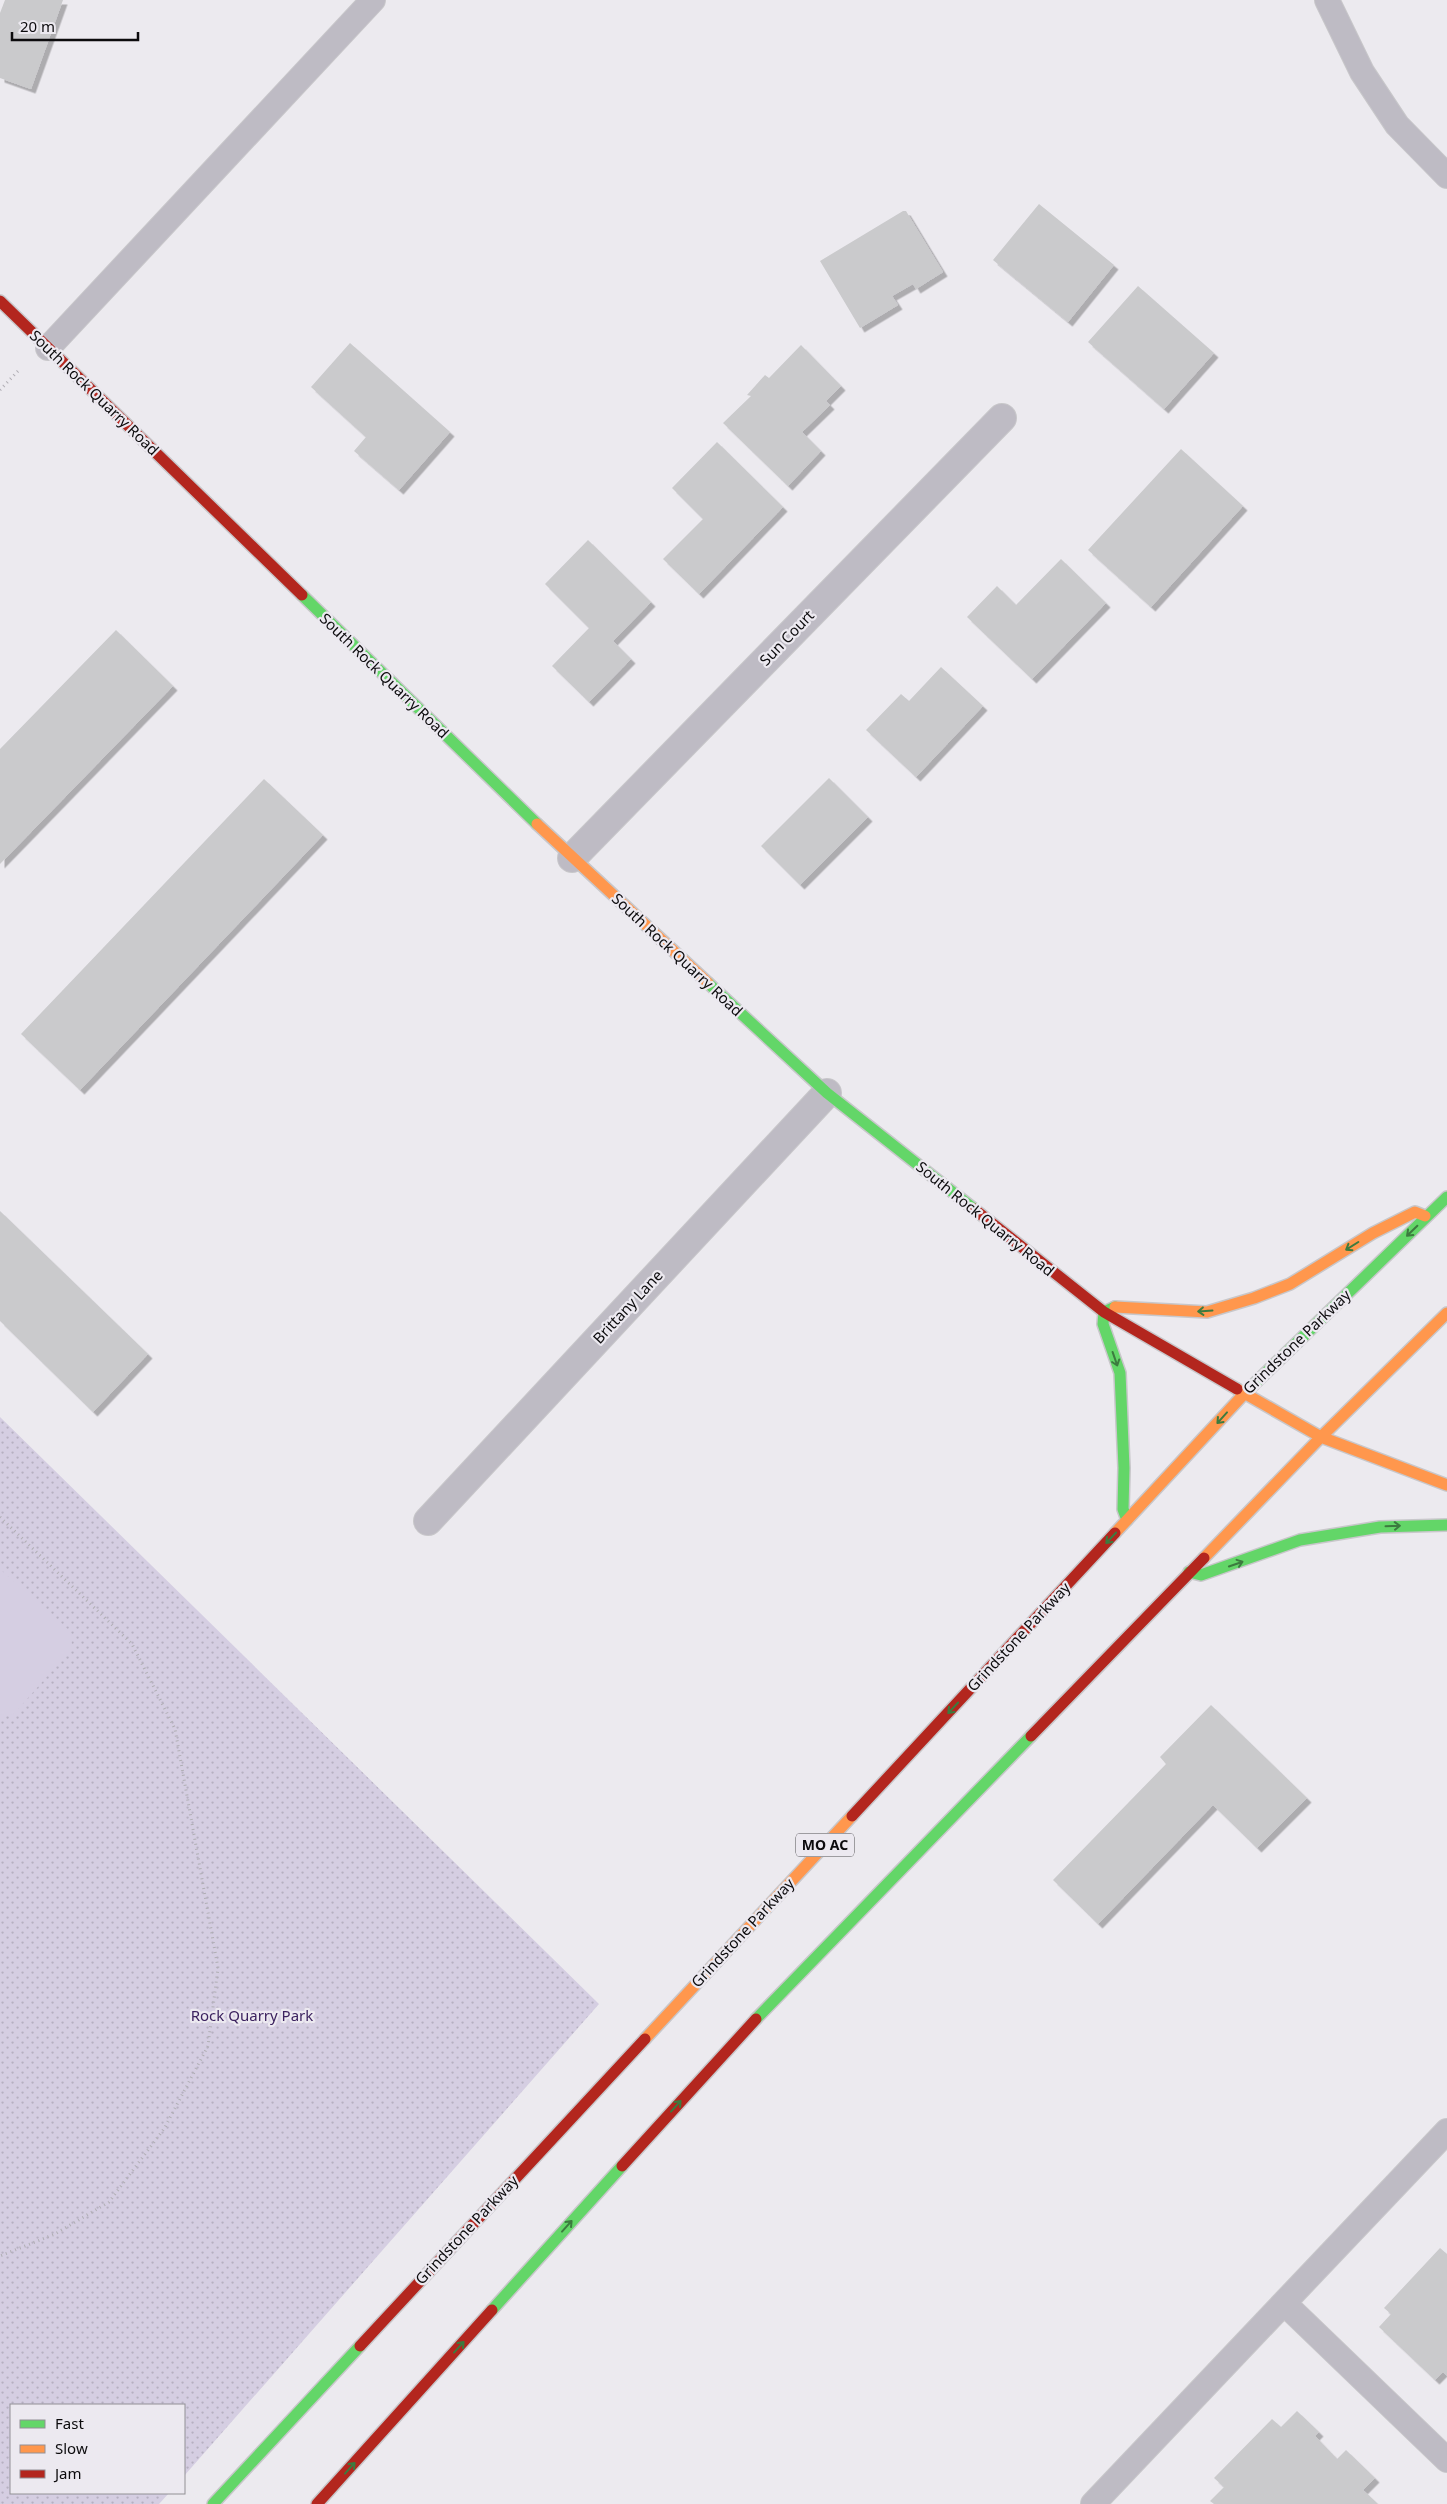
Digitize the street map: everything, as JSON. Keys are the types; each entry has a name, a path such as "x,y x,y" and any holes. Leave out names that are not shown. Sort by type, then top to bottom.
{"main road":[{"name":"South Rock Quarry Road","path":"0,301 572,858 827,1093 1104,1312 1320,1436 1447,1485"},
{"name":"Grindstone Parkway","path":"213,2504 1245,1393 1447,1197"},
{"path":"1127,1520 1122,1509 1124,1468 1120,1373 1103,1324 1104,1312 1112,1307 1207,1312 1254,1298 1290,1284 1373,1233 1415,1212 1426,1217"},
{"path":"317,2504 729,2047 1320,1436 1447,1313"},
{"path":"1190,1572 1201,1575 1300,1540 1380,1527 1447,1525"}],"street":[{"name":"Sun Court","path":"572,858 1002,418"},
{"name":"Brittany Lane","path":"428,1521 827,1093"}],"lane":[{"path":"48,348 372,0"},
{"path":"1327,0 1362,72 1397,125 1447,176"},
{"path":"1093,2504 1447,2131"},
{"path":"1284,2303 1447,2460"}],"path":[{"path":"0,1518 132,1644 175,1729 218,1968 208,2046 164,2129 109,2202 55,2234 0,2256"}],"green space":[{"name":"Rock Quarry Park","path":"0,1417 599,2004 185,2475 185,2404 10,2404 10,2494 168,2494 159,2504 0,2504"},
{"path":"0,1569 71,1632 72,1648 13,1715 0,1714"}],"building":[{"path":"5,0 63,0 31,89 0,78 0,13"},
{"path":"1039,204 1114,265 1068,322 993,260"},
{"path":"903,211 906,211 943,272 916,289 913,284 892,296 898,305 860,328 820,261"},
{"path":"1138,286 1214,353 1164,409 1088,342"},
{"path":"350,343 450,432 399,490 354,451 366,437 311,387"},
{"path":"801,345 841,386 826,401 830,405 802,432 821,451 788,486 723,423 751,396 747,395 765,375 769,378"},
{"path":"717,442 783,507 699,594 663,559 703,519 672,488"},
{"path":"1181,449 1243,506 1151,607 1088,550"},
{"path":"588,540 651,602 613,641 631,659 589,702 552,666 589,628 545,584"},
{"path":"1061,559 1106,603 1032,679 967,617 997,586 1016,605"},
{"path":"116,630 173,686 0,864 0,749"},
{"path":"941,667 983,706 916,777 866,730 901,694 909,701"},
{"path":"829,778 868,817 800,885 761,846"},
{"path":"264,779 323,835 80,1090 21,1034"},
{"path":"0,1211 148,1354 93,1412 0,1321"},
{"path":"1211,1705 1307,1798 1257,1848 1213,1805 1098,1924 1053,1880 1166,1764 1160,1757"},
{"path":"1440,2248 1447,2254 1447,2376 1443,2372 1435,2380 1379,2327 1391,2314 1384,2308"},
{"path":"1297,2411 1319,2432 1315,2436 1337,2459 1346,2450 1375,2478 1363,2490 1378,2504 1214,2504 1210,2501 1224,2487 1214,2478 1272,2419 1281,2427"}],"traffic: fast":[{"path":"302,595 537,824"},
{"path":"708,983 827,1093 974,1209"},
{"path":"1244,1394 1447,1197"},
{"path":"1115,1307 1104,1312 1103,1324 1120,1373 1124,1468 1123,1509 1127,1520"},
{"path":"1189,1572 1201,1575 1300,1540 1380,1527 1447,1525"},
{"path":"756,2019 1031,1736"},
{"path":"492,2310 622,2166"},
{"path":"213,2504 360,2346"}],"traffic: slow":[{"path":"537,824 708,983"},
{"path":"1115,1307 1207,1312 1254,1298 1290,1284 1373,1233 1415,1212 1425,1216"},
{"path":"1204,1558 1321,1437 1447,1313"},
{"path":"1237,1389 1321,1437 1447,1485"},
{"path":"1115,1533 1244,1394"},
{"path":"645,2039 852,1816"}],"traffic: jam":[{"path":"0,301 302,595"},
{"path":"974,1209 1104,1312 1237,1389"},
{"path":"852,1816 1115,1533"},
{"path":"1031,1736 1204,1558"},
{"path":"622,2166 756,2019"},
{"path":"360,2346 645,2039"},
{"path":"317,2504 492,2310"}]}
